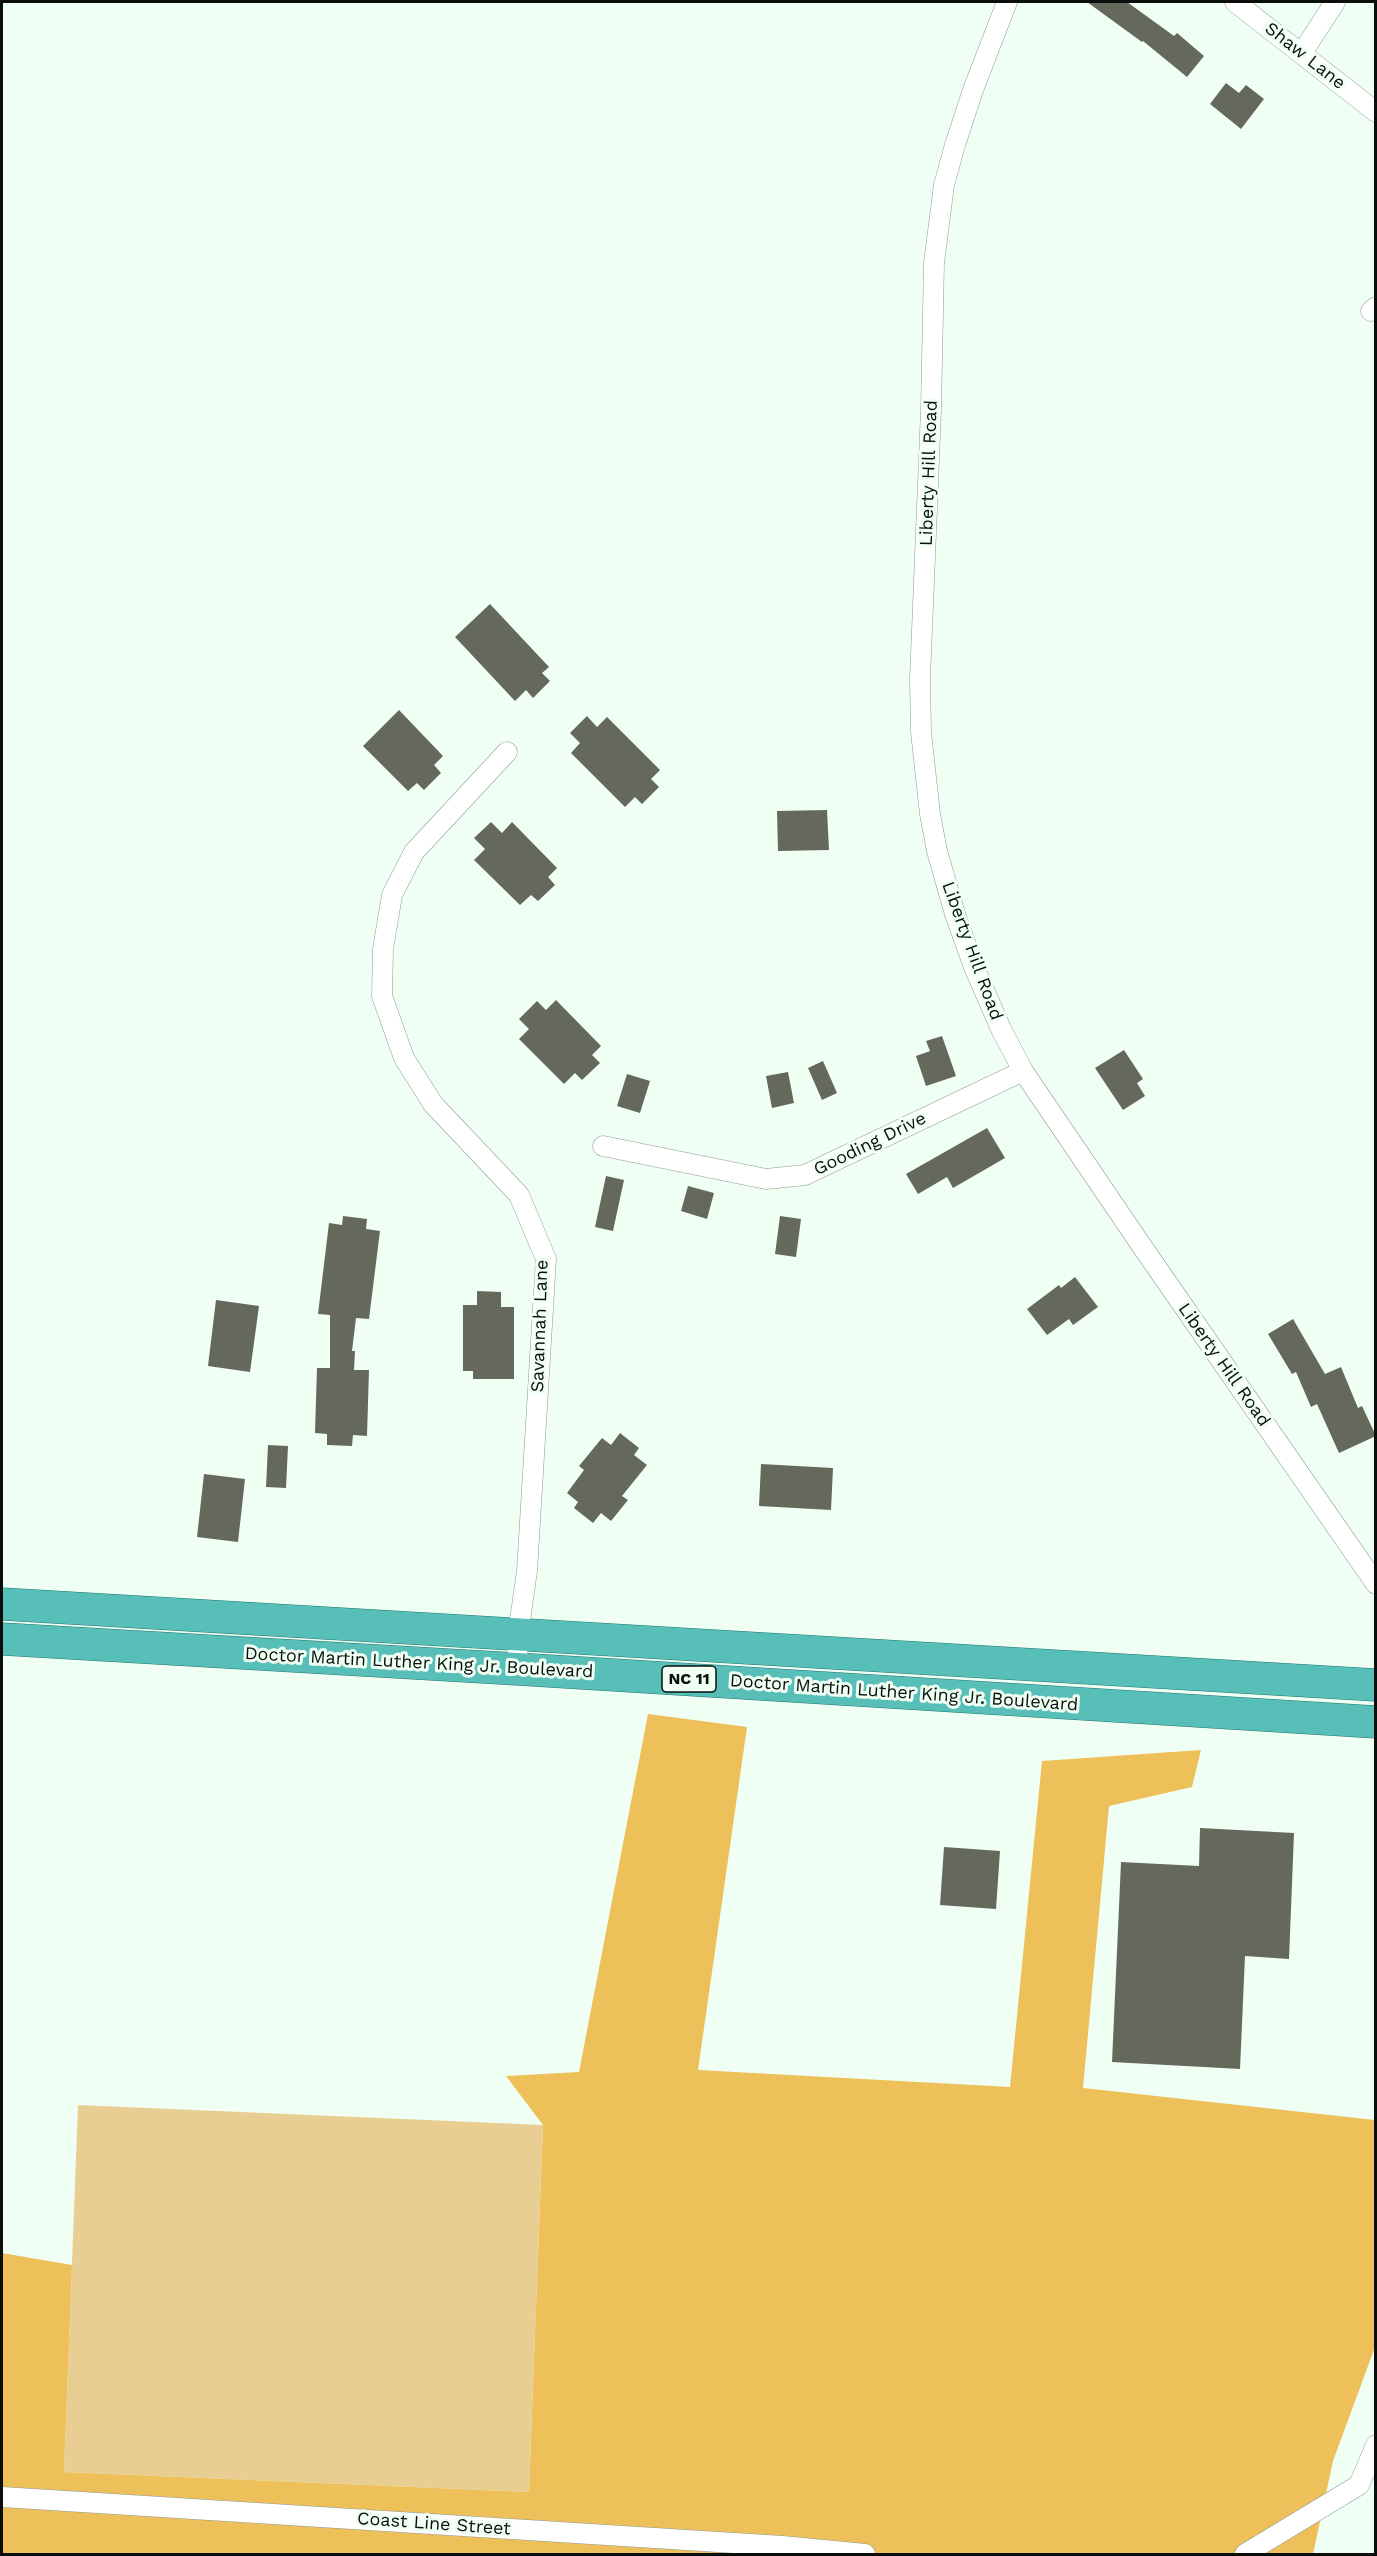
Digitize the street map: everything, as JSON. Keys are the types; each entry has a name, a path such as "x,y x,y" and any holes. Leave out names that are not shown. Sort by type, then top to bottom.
{"highway":[{"name":"Doctor Martin Luther King Jr. Boulevard","path":"2,1604 1376,1685"},
{"name":"Doctor Martin Luther King Jr. Boulevard","path":"2,1639 517,1668 1376,1722"}],"street":[{"name":"Liberty Hill Road","path":"1007,2 973,90 955,145 944,185 933,263 932,410 920,679 921,732 930,814 954,914 1001,1029 1023,1071 1138,1242 1376,1584"},
{"name":"Shaw Lane","path":"1234,2 1376,112"},
{"path":"1302,53 1335,2"},
{"name":"Savannah Lane","path":"507,752 414,852 396,886 392,895 383,949 382,996 404,1058 433,1104 519,1195 546,1259 527,1571 518,1634 517,1668"},
{"name":"Gooding Drive","path":"603,1146 766,1179 805,1175 1023,1071"},
{"path":"1245,2554 1359,2485 1376,2445"},
{"name":"Coast Line Street","path":"2,2497 782,2546 866,2554"}],"shaded area":[{"path":"648,1714 747,1727 698,2070 1010,2087 1042,1761 1201,1750 1192,1787 1109,1806 1083,2088 1375,2120 1375,2347 1333,2461 1313,2554 2,2554 2,2253 72,2265 64,2472 529,2492 543,2125 506,2076 579,2072"},
{"path":"78,2105 543,2125 529,2492 64,2472"}],"building":[{"path":"1087,2 1127,2 1174,36 1177,33 1204,56 1187,77 1143,41"},
{"path":"1226,83 1239,93 1246,85 1264,99 1241,129 1210,104"},
{"path":"490,604 549,667 542,673 550,681 533,698 526,690 515,701 455,637"},
{"path":"399,710 443,756 434,765 441,773 424,790 417,783 408,791 363,746"},
{"path":"587,716 597,727 607,717 660,770 651,779 659,787 642,804 635,797 625,807 571,753 580,743 570,733"},
{"path":"827,810 829,850 778,851 777,811"},
{"path":"491,822 502,833 512,822 557,868 548,877 555,885 538,901 531,895 520,905 474,860 485,849 474,838"},
{"path":"556,1000 601,1046 592,1055 600,1063 582,1080 575,1073 564,1084 519,1039 529,1029 519,1019 537,1001 546,1010"},
{"path":"942,1036 956,1076 926,1086 916,1056 930,1051 926,1041"},
{"path":"1124,1050 1143,1079 1137,1083 1145,1096 1123,1110 1095,1068"},
{"path":"823,1061 837,1093 822,1100 808,1068"},
{"path":"788,1072 794,1103 772,1108 766,1076"},
{"path":"627,1074 650,1081 640,1113 617,1106"},
{"path":"987,1128 1005,1158 953,1188 947,1177 918,1194 906,1174"},
{"path":"606,1176 624,1180 613,1231 595,1227"},
{"path":"688,1186 714,1193 707,1219 681,1211"},
{"path":"343,1216 367,1219 366,1229 380,1231 369,1319 356,1318 352,1351 355,1351 354,1370 369,1370 367,1436 353,1435 352,1446 327,1445 327,1434 315,1433 317,1368 330,1368 330,1315 318,1314 329,1223 342,1225"},
{"path":"780,1216 801,1219 796,1257 775,1254"},
{"path":"1075,1277 1098,1307 1073,1325 1069,1319 1047,1335 1027,1309 1059,1285 1061,1288"},
{"path":"477,1291 501,1292 501,1307 514,1307 514,1379 473,1379 473,1371 463,1371 463,1305 477,1305"},
{"path":"216,1300 259,1306 250,1372 208,1366"},
{"path":"1293,1319 1325,1374 1341,1367 1358,1408 1362,1406 1376,1436 1339,1453 1317,1404 1311,1407 1296,1372 1292,1374 1268,1334"},
{"path":"620,1433 639,1448 634,1455 647,1465 622,1496 628,1500 611,1521 601,1513 593,1523 574,1508 578,1502 567,1493 584,1470 579,1466 602,1438 611,1445"},
{"path":"268,1445 288,1446 286,1488 266,1487"},
{"path":"761,1464 833,1468 831,1510 759,1506"},
{"path":"204,1474 245,1479 238,1542 197,1537"},
{"path":"1200,1828 1294,1833 1289,1959 1245,1956 1240,2069 1112,2062 1121,1862 1199,1866"},
{"path":"944,1847 1000,1851 996,1909 940,1905"}]}
